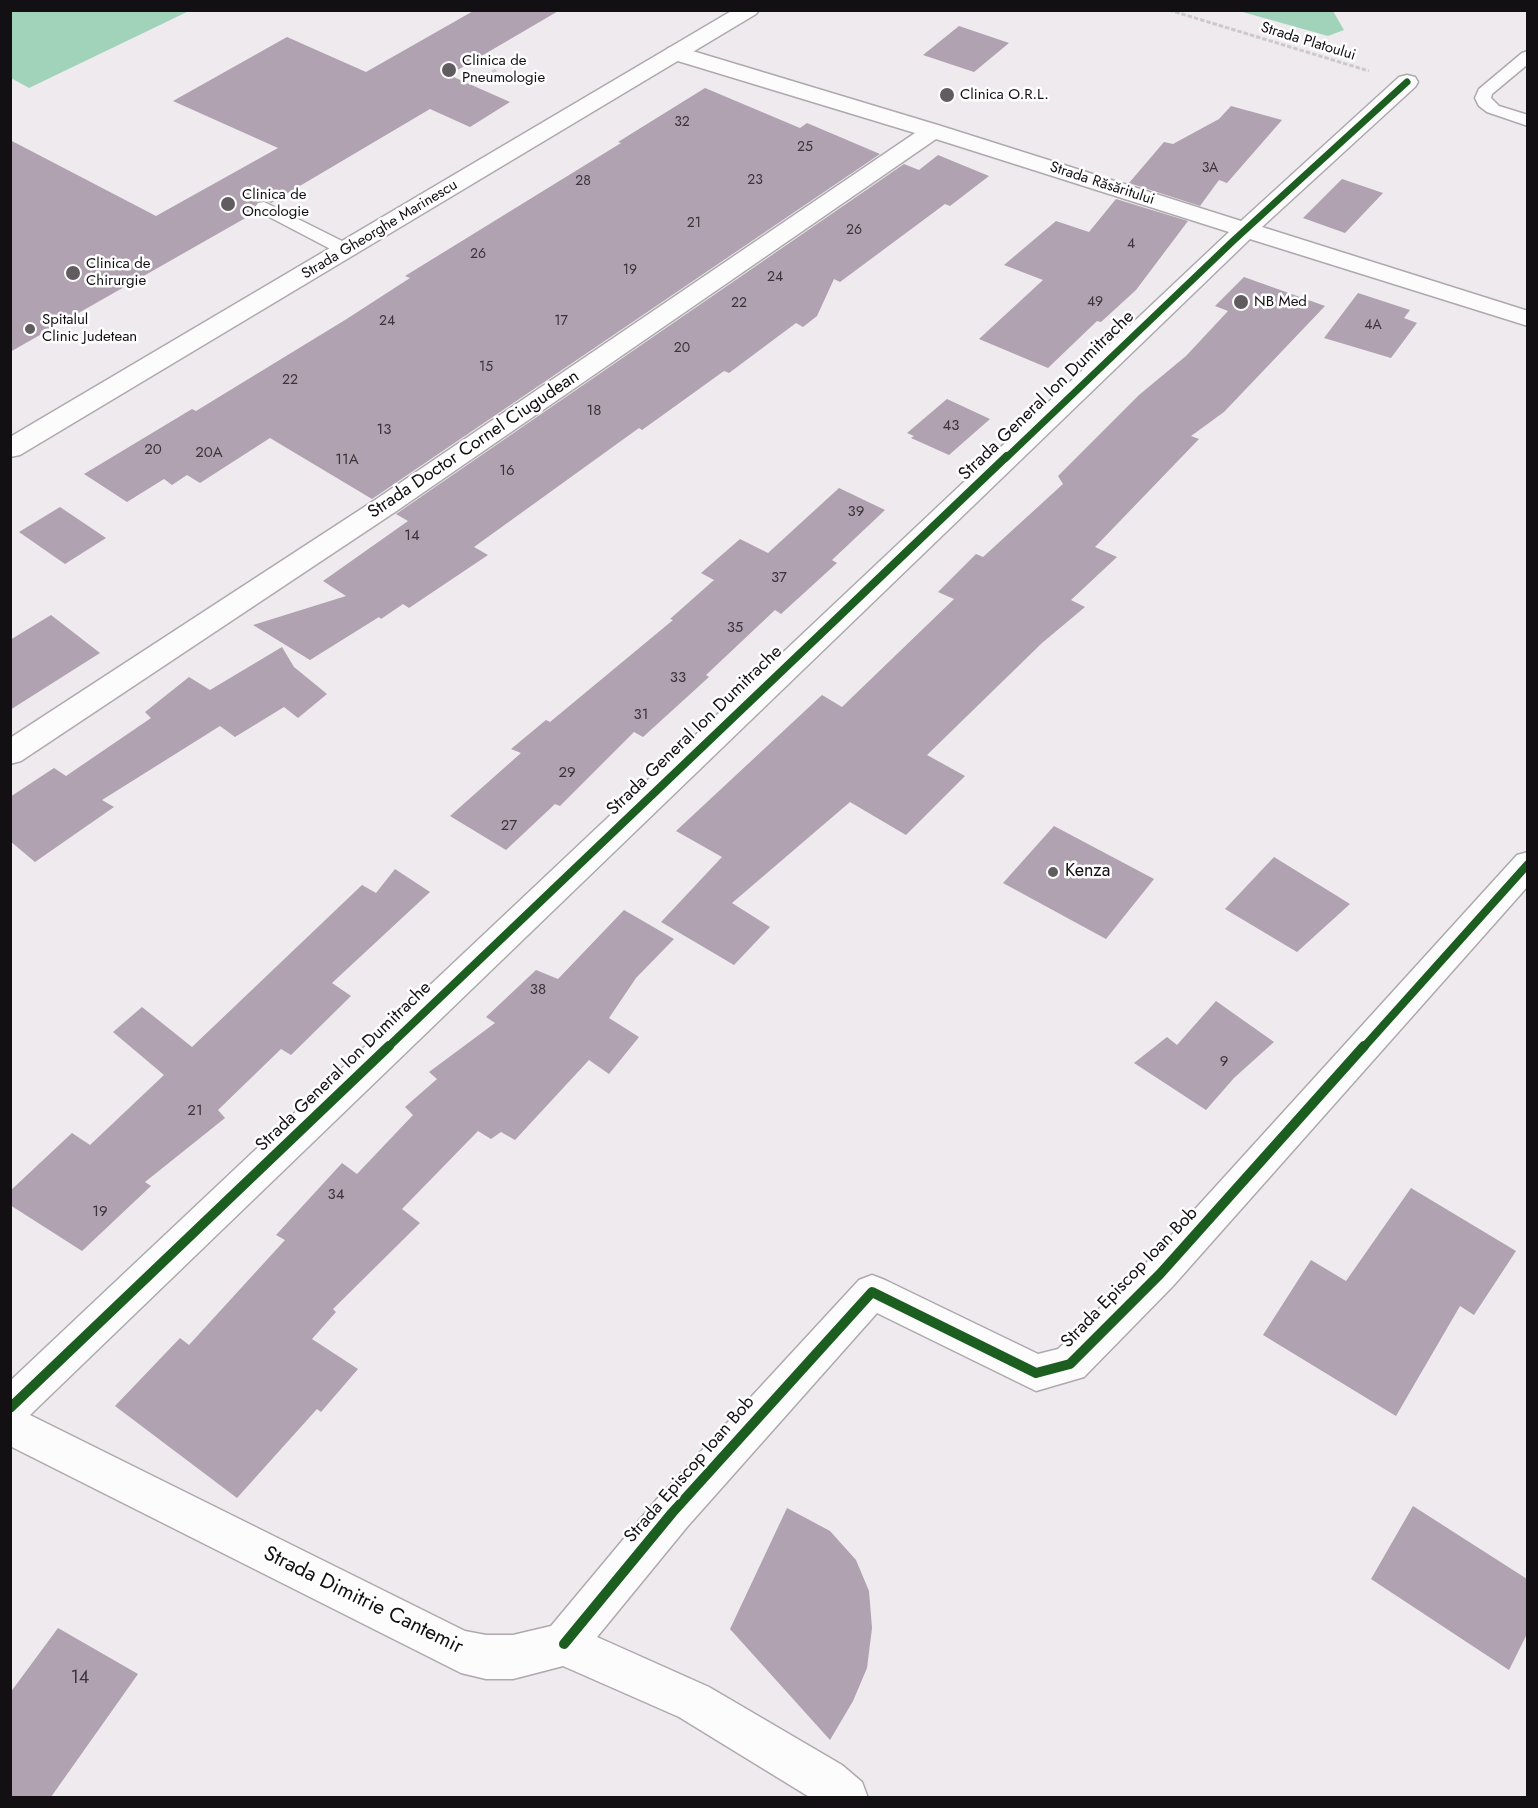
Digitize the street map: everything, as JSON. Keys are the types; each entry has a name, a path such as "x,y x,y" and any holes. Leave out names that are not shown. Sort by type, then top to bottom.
{"street":[{"name":"Strada Gheorghe Marinescu","path":"10,449 749,10"},
{"name":"Strada Răsăritului","path":"676,53 933,131 1527,319"},
{"name":"Strada General Ion Dumitrache","path":"10,1408 1244,230 1407,82"},
{"name":"Strada Doctor Cornel Ciugudean","path":"10,753 385,506 933,131"},
{"name":"Strada Episcop Ioan Bob","path":"564,1644 672,1513 872,1292 1036,1373 1070,1364 1160,1274 1527,864"},
{"name":"Strada Dimitrie Cantemir","path":"10,1425 461,1652 486,1657 513,1657 564,1644"},
{"path":"564,1644 694,1702 826,1781 846,1797"}],"lane":[{"path":"1527,56 1485,92 1483,98 1485,103 1493,109 1527,121"},
{"path":"264,207 346,250"}],"path":[{"path":"469,84 498,69"}],"green space":[{"path":"10,11 189,11 29,88 11,78"},
{"path":"1239,11 1333,11 1344,30 1328,36"}],"building":[{"path":"475,10 560,10 449,75 510,102 470,127 430,109 271,203 265,200 258,201 253,207 256,212 10,352 10,140 156,216 278,148 173,101 287,37 366,72"},
{"path":"959,26 1009,43 974,72 923,55"},
{"path":"705,88 800,128 807,123 880,154 372,499 270,438 200,483 187,475 172,485 164,479 127,502 84,474 192,409 196,411 345,320 410,278 405,276 621,143 618,142"},
{"path":"1231,106 1282,120 1227,183 1219,180 1200,206 1129,183 1164,142 1173,144 1219,119"},
{"path":"938,155 989,176 950,206 945,204 840,282 834,279 817,316 803,327 796,323 729,373 724,371 642,430 639,428 474,547 488,555 409,608 403,604 310,660 253,625 346,596 323,581 408,521 396,514 904,164 919,170"},
{"path":"1342,179 1383,193 1345,233 1303,218"},
{"path":"1116,199 1188,221 1136,290 1101,322 1097,321 1048,368 979,339 1043,280 1004,265 1056,221 1089,232"},
{"path":"1244,277 1325,306 1224,412 1191,436 1199,439 1095,547 1117,557 1071,600 1085,607 1042,643 927,755 965,776 906,835 850,802 732,903 770,927 734,965 661,922 722,857 676,831 822,695 842,707 954,599 938,592 976,554 983,557 1063,484 1058,476 1139,395 1186,356 1228,311 1215,306"},
{"path":"1358,293 1410,310 1404,318 1417,323 1391,358 1324,338"},
{"path":"947,399 990,419 949,455 911,438 914,436 907,433"},
{"path":"839,488 885,510 832,560 837,563 781,614 775,610 706,675 709,677 643,737 634,732 560,806 555,804 506,850 450,816 521,753 511,749 546,720 550,722 673,620 670,619 714,580 701,573 740,539 768,553"},
{"path":"60,507 106,538 65,564 19,532"},
{"path":"51,615 100,653 10,710 10,640"},
{"path":"282,647 294,667 327,694 298,718 284,707 235,737 220,726 102,800 114,807 35,862 10,841 10,797 54,768 66,776 151,718 145,712 189,677 210,690"},
{"path":"1054,826 1154,879 1106,939 1003,883"},
{"path":"1274,857 1350,904 1297,952 1225,909"},
{"path":"395,869 430,892 332,983 351,996 291,1055 281,1049 218,1110 225,1118 145,1182 151,1186 82,1251 10,1205 10,1191 72,1133 90,1145 164,1075 113,1032 142,1007 192,1047 362,885 376,893"},
{"path":"624,910 674,939 636,978 609,1018 639,1037 609,1074 589,1060 515,1140 501,1132 491,1139 478,1131 402,1209 420,1223 333,1309 336,1312 312,1339 358,1369 321,1412 317,1409 237,1498 115,1406 180,1338 189,1345 285,1240 276,1235 342,1163 357,1174 413,1115 405,1107 437,1079 429,1072 495,1023 486,1017 536,970 558,979"},
{"path":"1216,1001 1274,1042 1234,1078 1206,1110 1134,1063 1167,1037 1177,1045"},
{"path":"1411,1188 1516,1251 1474,1315 1460,1306 1396,1416 1263,1335 1311,1260 1346,1281"},
{"path":"1413,1506 1527,1579 1527,1634 1509,1670 1371,1579"},
{"path":"787,1508 830,1531 856,1560 869,1591 872,1628 867,1668 853,1701 830,1740 730,1629"},
{"path":"58,1628 138,1674 51,1797 10,1797 10,1693"}],"cycle path":[{"path":"10,1408 1233,241 1407,82"},
{"path":"564,1644 672,1513 872,1292 1036,1373 1070,1364 1160,1274 1528,864"}],"place":[{"name":"Clinica de Pneumologie","path":"449,70"},
{"name":"Clinica O.R.L.","path":"947,95"},
{"name":"Clinica de Oncologie","path":"228,204"},
{"name":"Clinica de Chirurgie","path":"73,273"},
{"name":"NB Med","path":"1241,302"},
{"name":"Spitalul Clinic Judetean","path":"30,329"},
{"name":"Kenza","path":"1053,872"}]}
